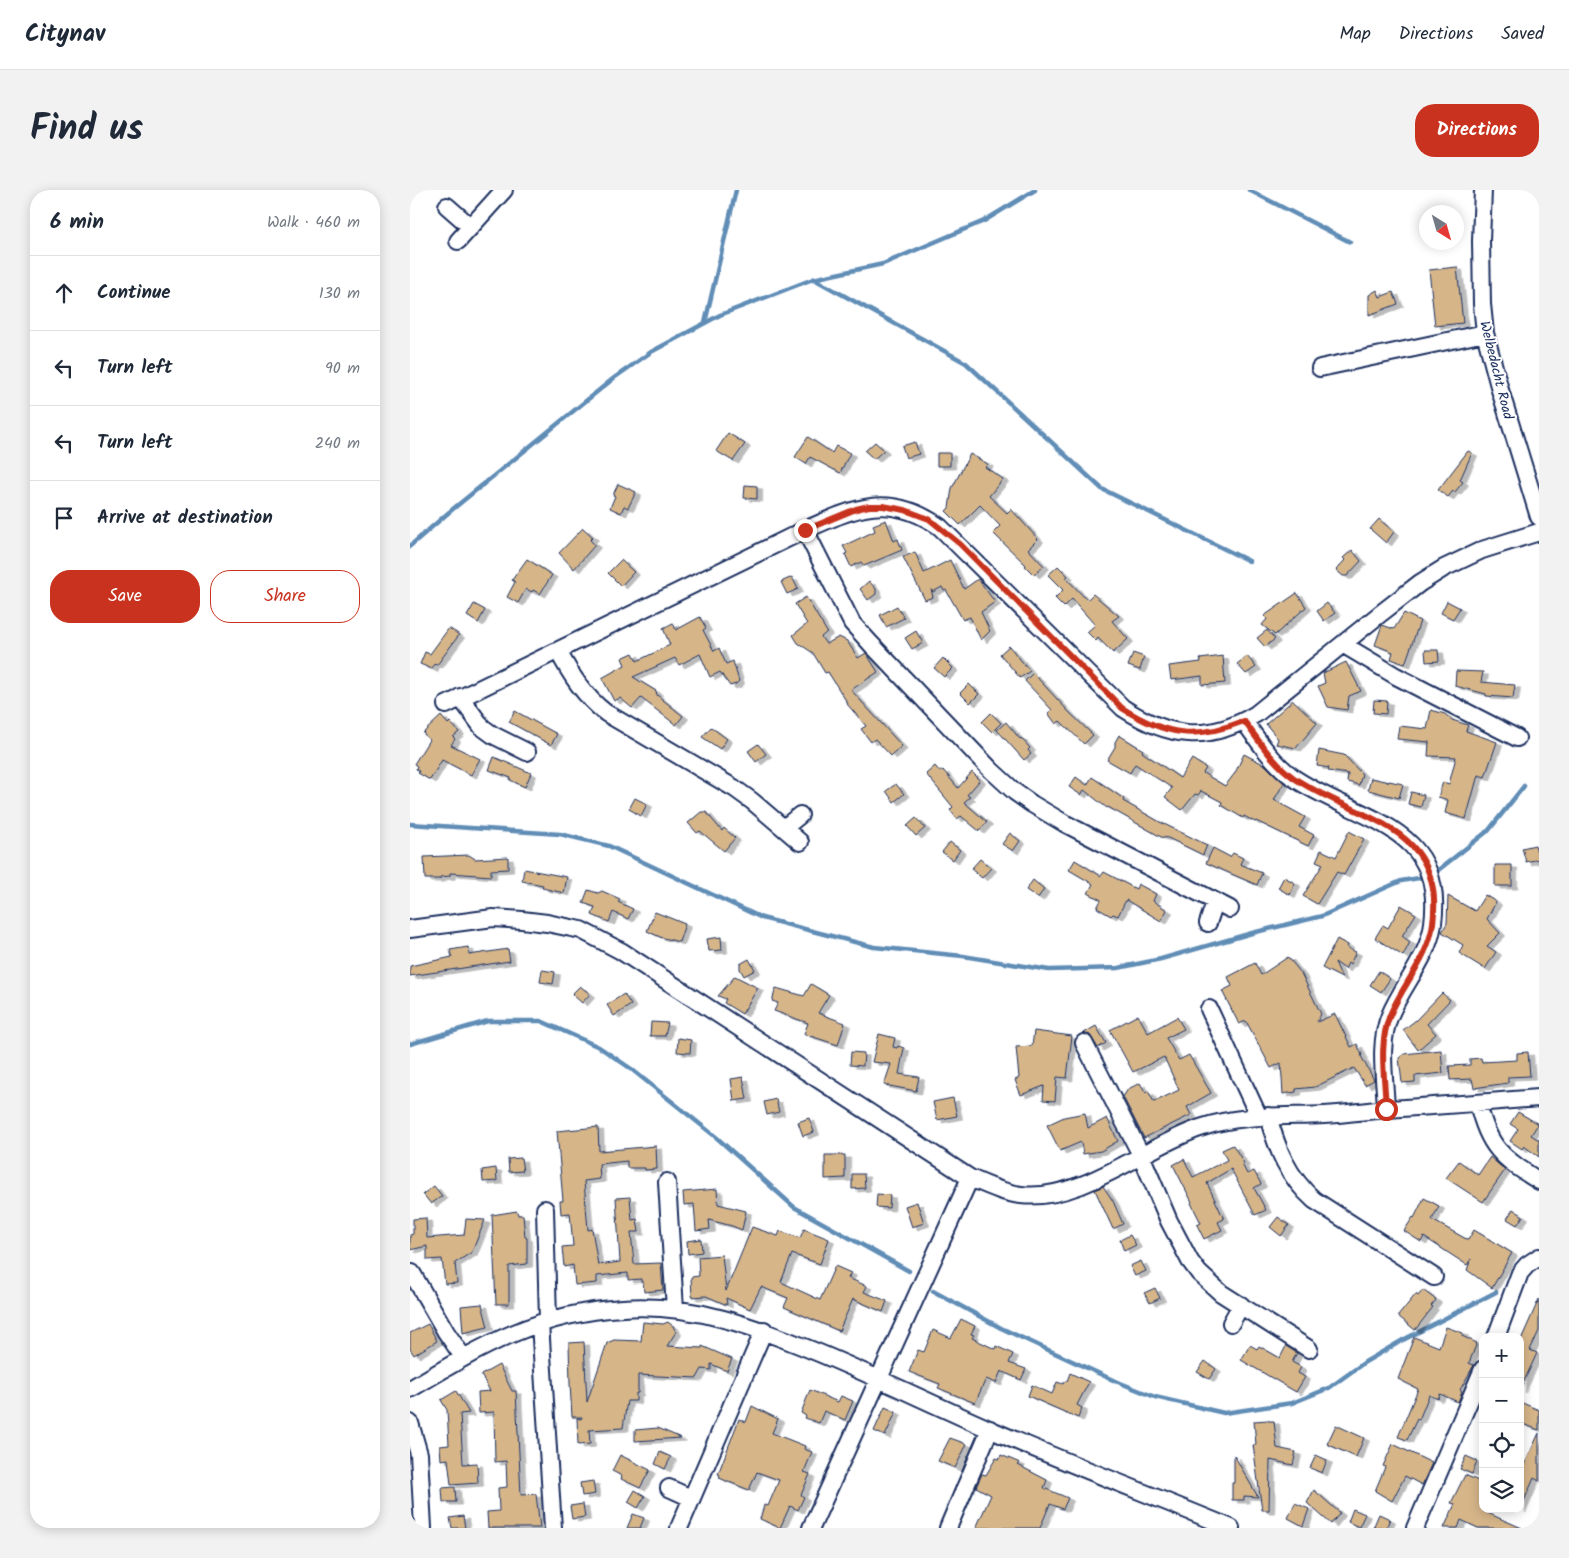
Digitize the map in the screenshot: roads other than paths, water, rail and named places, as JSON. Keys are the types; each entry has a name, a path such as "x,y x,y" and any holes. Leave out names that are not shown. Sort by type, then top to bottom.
{"street":[{"path":"458,241 504,190"},
{"name":"Welbedacht Road","path":"1483,190 1481,241 1482,304 1485,333 1500,390 1539,516"},
{"path":"447,206 471,227"},
{"path":"1320,368 1485,333"},
{"path":"527,752 482,727 453,702 805,530 856,509 869,506 883,506 905,510 929,519 960,544 1113,700 1139,719 1171,731 1193,733 1208,733 1244,721 1256,714 1420,583 1444,568 1482,550 1539,532"},
{"path":"805,530 852,623 1005,783 1032,804 1064,823 1230,909"},
{"path":"1344,645 1396,676 1517,738"},
{"path":"558,651 582,690 590,700 606,713 714,775 752,801 800,842"},
{"path":"1244,721 1268,754 1288,773 1397,832 1418,851 1430,874 1434,891 1431,933 1425,950 1390,1016 1383,1039 1386,1109"},
{"path":"784,828 800,815"},
{"path":"1208,923 1215,902"},
{"path":"410,929 494,918 547,923 581,930 597,937 970,1178 1008,1193 1023,1195 1057,1193 1078,1186 1125,1165 1141,1155 1200,1128 1241,1119 1324,1115 1539,1098"},
{"path":"1209,1009 1283,1161 1296,1182 1337,1215 1434,1277"},
{"path":"1084,1043 1141,1155 1169,1221 1190,1261 1208,1282 1240,1305 1309,1348"},
{"path":"1478,1103 1482,1123 1494,1145 1508,1160 1539,1181"},
{"path":"811,1528 970,1178"},
{"path":"667,1182 675,1308"},
{"path":"545,1209 544,1321 553,1528"},
{"path":"1498,1333 1520,1273 1527,1264 1539,1256"},
{"path":"412,1273 446,1332 463,1357"},
{"path":"1231,1323 1240,1305"},
{"path":"410,1388 491,1342 544,1321 615,1308 675,1308 714,1316 764,1330 878,1378 990,1429 1231,1528"},
{"path":"679,1528 764,1330"},
{"path":"1415,1528 1479,1378"},
{"path":"410,1424 419,1454 423,1528"},
{"path":"948,1528 990,1429"},
{"path":"669,1488 692,1498"}],"waterway":[{"path":"705,323 736,190"},
{"path":"410,546 614,378 651,352 720,315 813,279 883,264 984,221 1035,190"},
{"path":"1249,190 1350,242"},
{"path":"814,279 966,363 1102,489 1249,561"},
{"path":"1432,875 1489,830 1524,786"},
{"path":"410,824 560,834 609,846 762,918 874,947 963,956 1049,970 1118,968 1161,959 1252,933 1322,916 1401,881 1425,877"},
{"path":"410,1044 488,1021 541,1021 599,1047 630,1068 716,1137 794,1207 909,1271"},
{"path":"933,1291 1001,1328 1113,1380 1155,1397 1224,1413 1292,1403 1329,1388 1365,1362 1403,1340 1496,1292"}]}
